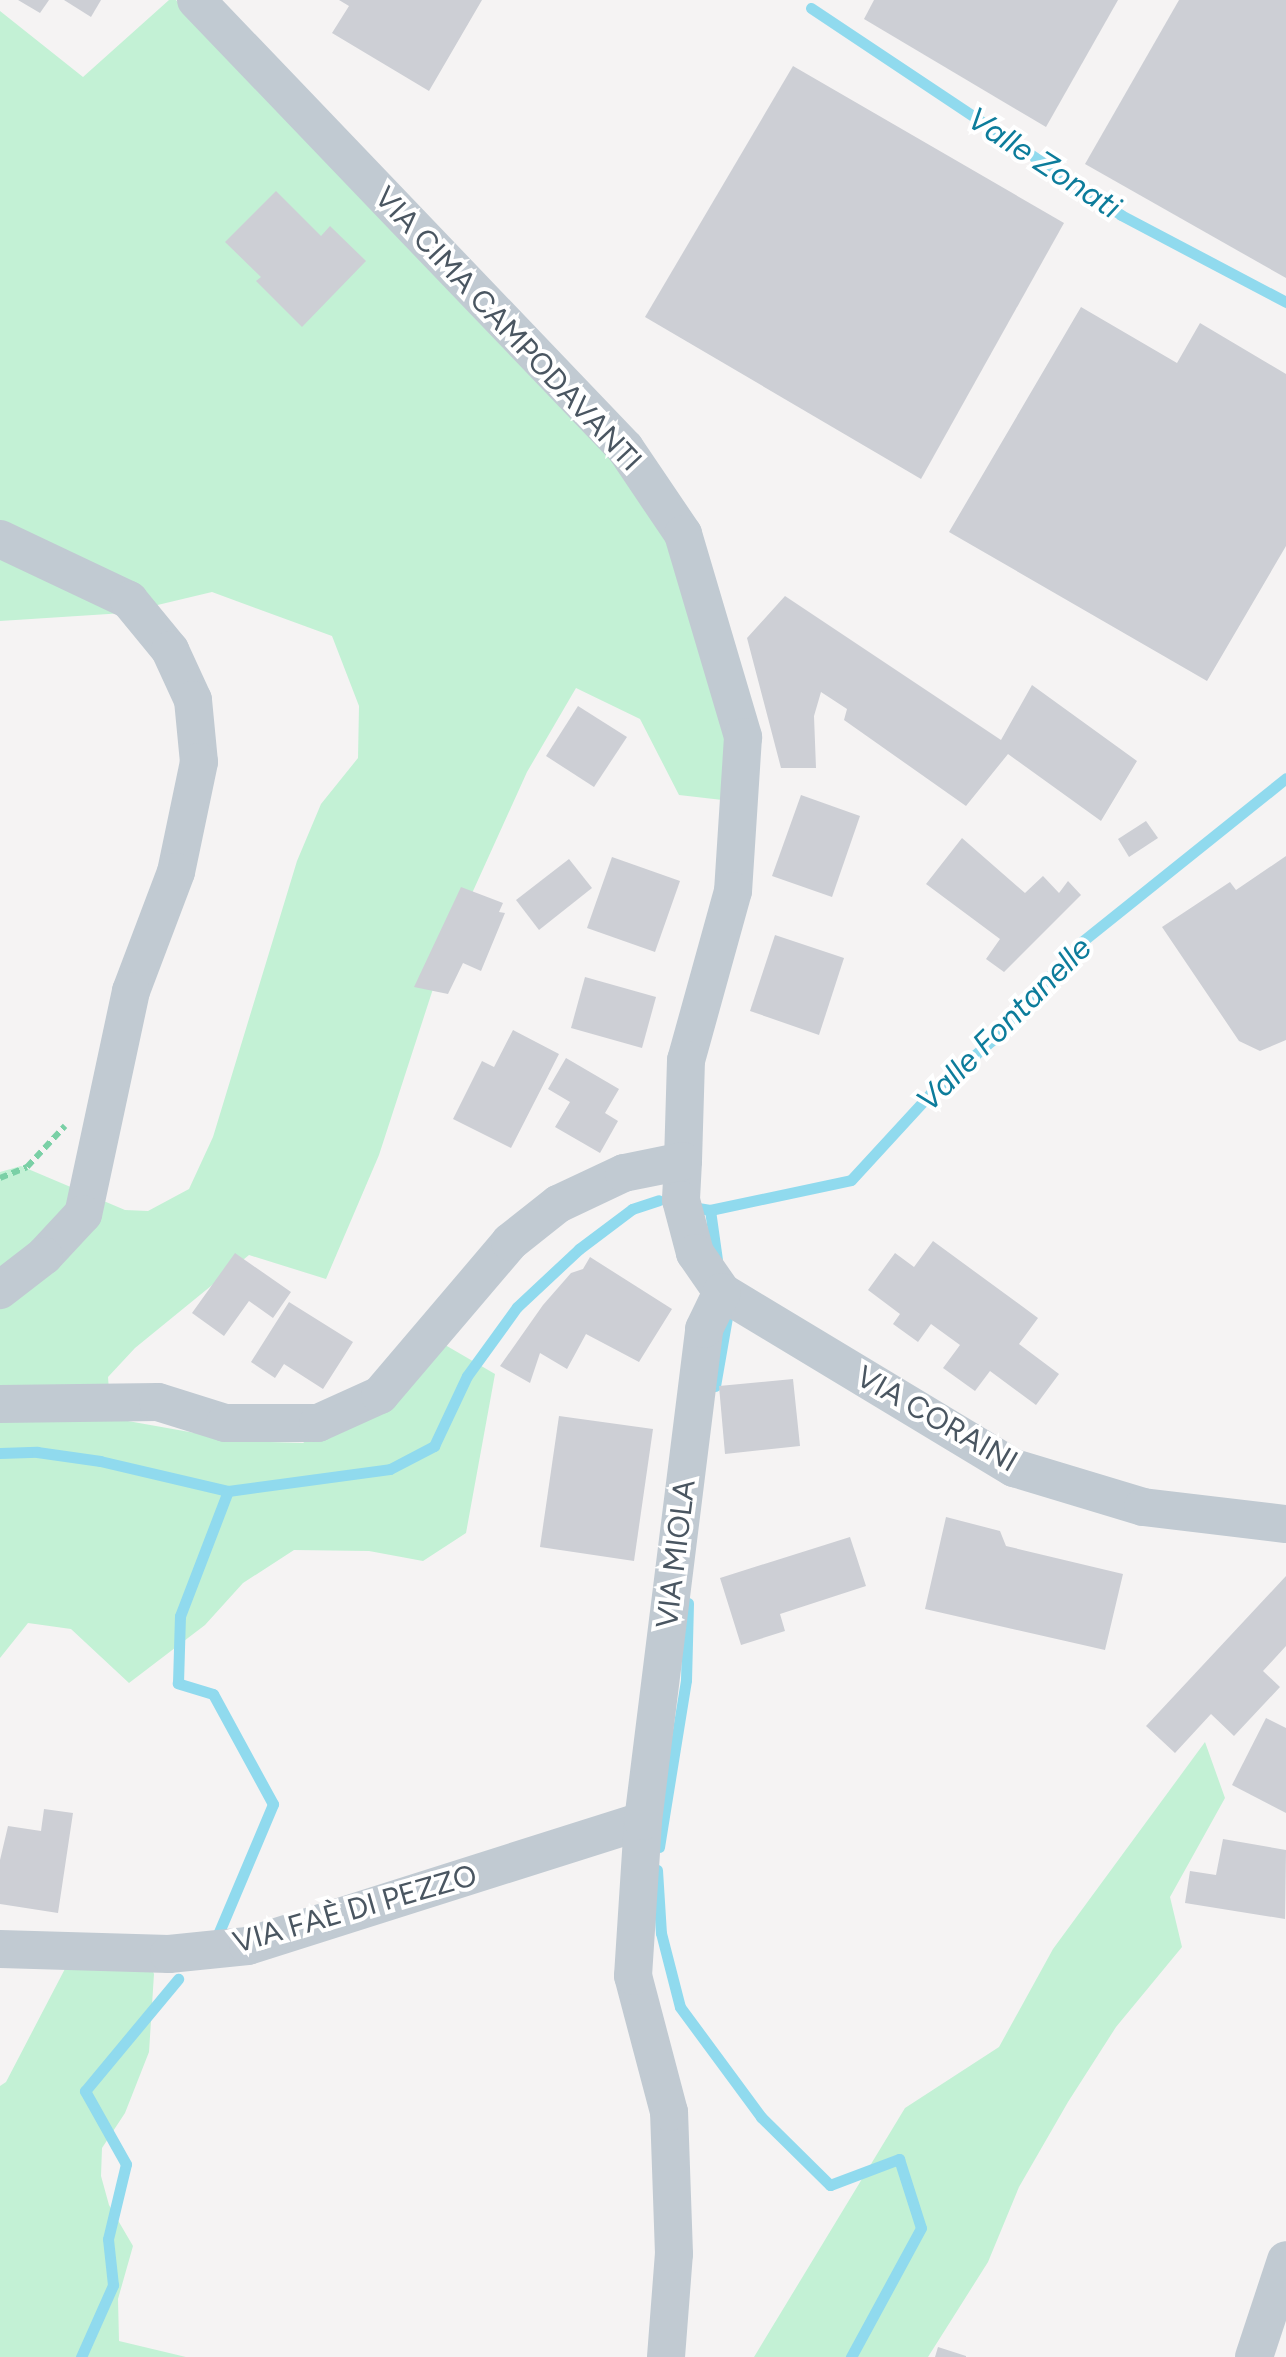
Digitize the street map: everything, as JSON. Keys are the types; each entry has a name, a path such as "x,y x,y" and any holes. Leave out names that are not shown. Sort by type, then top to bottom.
{"street":[{"name":"VIA CIMA CAMPODAVANTI","path":"196,0 625,448 684,534 742,738 733,891 686,1060 682,1161 681,1200 695,1252 722,1292"},
{"path":"0,539 129,600 170,650 193,700 199,762 176,872 131,991 82,1214 44,1256 0,1290"},
{"path":"0,1404 158,1402 225,1422 318,1422 380,1394 510,1242 558,1204 624,1174 682,1161"},
{"name":"VIA CORAINI","path":"722,1292 1014,1468 1143,1507 1286,1524"},
{"name":"VIA MIOLA","path":"666,2357 674,2254 669,2112 632,1976 643,1821 704,1329 722,1292"},
{"name":"VIA FAÈ DI PEZZO","path":"0,1949 170,1954 248,1946 643,1821"},
{"path":"1254,2357 1286,2260"}],"green space":[{"path":"169,0 176,0 204,35 626,458 677,538 740,802 679,795 640,719 576,688 527,772 444,955 379,1155 326,1279 249,1255 135,1348 108,1377 111,1418 240,1441 303,1443 440,1342 495,1374 466,1533 423,1561 369,1551 294,1550 243,1583 205,1625 129,1683 71,1629 28,1623 0,1658 0,1172 21,1166 125,1210 148,1211 189,1189 213,1137 297,861 321,804 358,758 359,706 332,636 212,592 124,613 0,621 0,11 83,77"},
{"path":"1205,1742 1225,1798 1170,1897 1182,1947 1116,2027 1068,2102 1019,2187 988,2262 928,2357 754,2357 905,2108 999,2047 1053,1949"},
{"path":"145,1951 154,1974 149,2052 125,2113 102,2148 101,2176 109,2205 133,2246 118,2299 119,2341 186,2357 0,2357 0,2086 6,2082 68,1963"}],"building":[{"path":"18,0 49,0 40,13"},
{"path":"64,0 101,0 91,17"},
{"path":"339,0 482,0 429,91 332,33 349,6"},
{"path":"874,0 1118,0 1046,127 864,19"},
{"path":"1179,0 1286,0 1286,278 1085,164"},
{"path":"793,66 1064,223 921,479 645,317"},
{"path":"276,191 321,236 330,226 366,261 302,327 256,281 261,277 225,242"},
{"path":"1081,307 1177,363 1200,323 1286,374 1286,546 1207,681 949,532"},
{"path":"785,596 1001,740 1032,685 1137,761 1101,821 1008,754 966,806 844,720 847,709 821,692 814,716 816,768 781,768 747,638"},
{"path":"578,706 627,737 594,787 546,756"},
{"path":"801,795 860,816 832,897 772,876"},
{"path":"1146,821 1158,838 1129,857 1118,839"},
{"path":"962,838 1025,893 1043,876 1059,893 1068,881 1081,895 1004,972 986,959 1000,939 926,884"},
{"path":"1286,856 1286,1040 1260,1051 1239,1041 1162,927 1230,882 1236,890"},
{"path":"612,857 680,881 655,952 587,928"},
{"path":"569,859 592,888 539,930 516,900"},
{"path":"461,887 503,903 499,912 505,913 481,971 463,963 448,994 414,987"},
{"path":"775,935 844,958 819,1035 750,1011"},
{"path":"585,977 656,997 642,1048 571,1028"},
{"path":"513,1030 559,1054 511,1148 453,1119 482,1061 494,1067"},
{"path":"566,1058 619,1089 605,1113 618,1121 600,1153 555,1127 570,1102 548,1089"},
{"path":"933,1241 1038,1318 1019,1344 1059,1374 1036,1405 990,1371 975,1391 943,1368 960,1345 931,1324 918,1342 893,1324 900,1314 868,1290 895,1253 914,1267"},
{"path":"235,1253 291,1292 273,1318 249,1301 224,1336 192,1313"},
{"path":"590,1257 672,1309 639,1362 586,1334 567,1369 540,1353 530,1383 500,1366 543,1305 571,1273 583,1269"},
{"path":"289,1302 353,1342 323,1389 284,1364 275,1378 251,1362"},
{"path":"793,1379 800,1446 725,1454 719,1386"},
{"path":"559,1416 653,1429 634,1561 540,1547"},
{"path":"946,1517 1000,1531 1006,1546 1123,1574 1105,1650 925,1609"},
{"path":"850,1537 866,1586 780,1614 785,1631 741,1645 720,1578"},
{"path":"1286,1576 1286,1646 1263,1671 1280,1687 1234,1736 1211,1714 1175,1753 1146,1726"},
{"path":"1266,1718 1286,1728 1286,1813 1232,1785"},
{"path":"44,1809 73,1813 58,1913 0,1904 0,1860 8,1826 41,1831"},
{"path":"1223,1839 1286,1850 1285,1919 1185,1903 1190,1871 1216,1875"},
{"path":"938,2347 966,2356 966,2357 935,2357"}],"waterway":[{"name":"Valle Zonati","path":"811,8 1121,215 1286,302"},
{"name":"Valle Fontanelle","path":"698,1208 710,1210 851,1180 930,1094 991,1041 1079,944 1286,778"},
{"name":"Valle Fontanelle","path":"0,1453 37,1452 100,1461 228,1491 390,1469 434,1446 467,1376 517,1307 579,1249 632,1209 659,1200"},
{"path":"710,1210 717,1260"},
{"path":"715,1386 727,1317"},
{"path":"219,1932 273,1804 213,1694 178,1683 180,1616 228,1491"},
{"path":"659,1847 686,1680 688,1603"},
{"path":"657,1870 661,1933 680,2007 761,2117 830,2185 899,2159 921,2228 851,2357"},
{"path":"81,2357 113,2285 108,2239 126,2164 85,2091 178,1979"}]}
